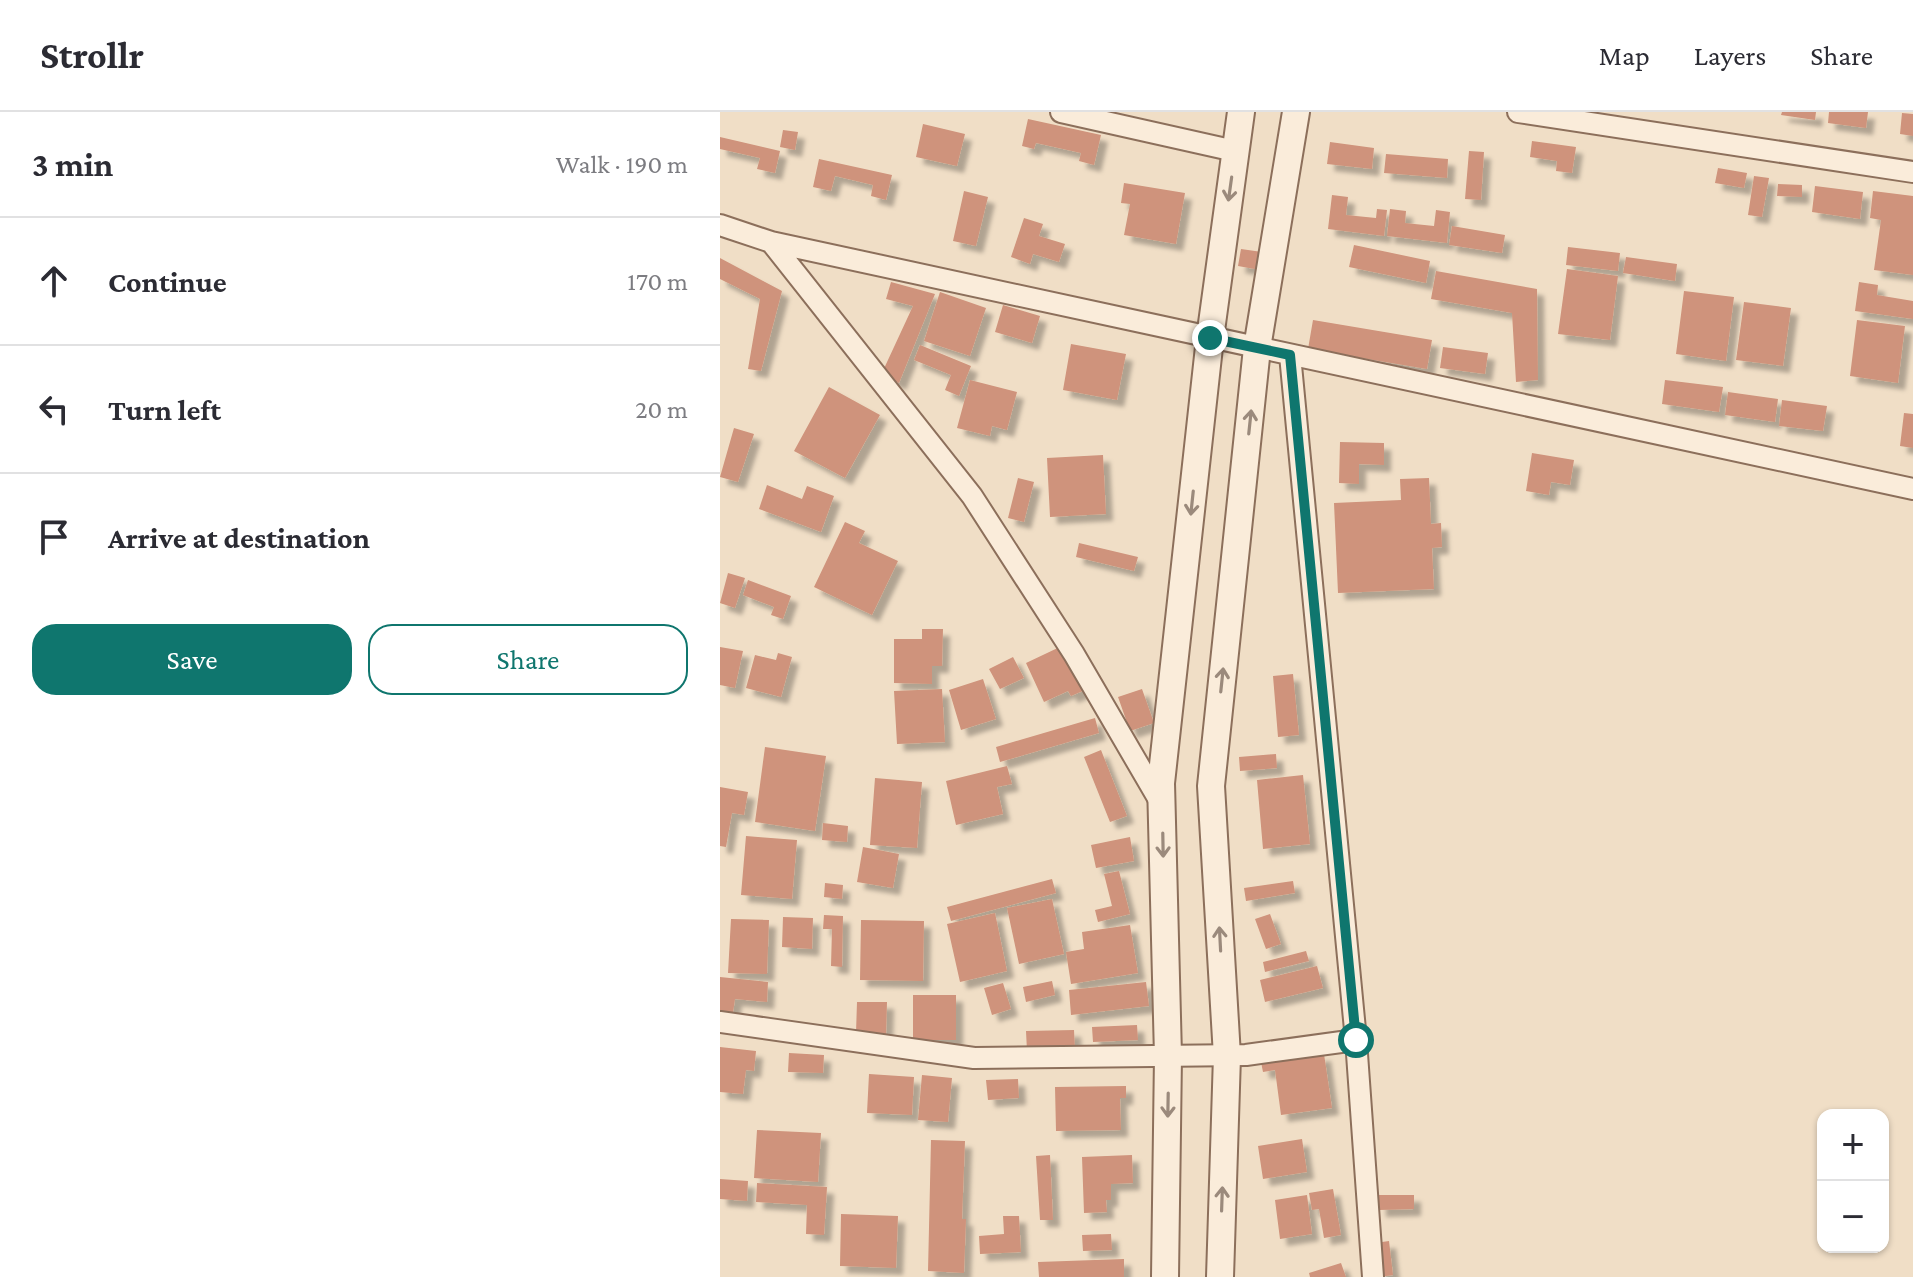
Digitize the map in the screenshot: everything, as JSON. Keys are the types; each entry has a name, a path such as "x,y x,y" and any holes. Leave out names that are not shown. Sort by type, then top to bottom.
{"street":[{"path":"1061,112 1235,151"},
{"path":"1165,1277 1168,1056 1161,783 1210,338 1241,112"},
{"path":"1220,1277 1227,1056 1211,786 1257,348 1296,112"},
{"path":"1518,112 1913,172"},
{"path":"720,225 771,242 1913,489"},
{"path":"771,242 972,496 1074,654 1162,805"},
{"path":"1290,355 1356,1040 1373,1277"},
{"path":"720,1022 974,1058 1227,1056 1356,1040"}],"building":[{"path":"1782,112 1816,112 1815,120 1781,115"},
{"path":"1829,112 1868,112 1866,128 1828,123"},
{"path":"1902,113 1913,114 1913,136 1900,134"},
{"path":"1028,119 1101,135 1094,165 1079,161 1081,153 1036,143 1034,149 1022,146"},
{"path":"923,124 965,134 957,166 916,157"},
{"path":"783,130 798,132 795,150 780,147"},
{"path":"720,137 780,151 775,173 757,169 760,158 720,149"},
{"path":"1532,141 1576,147 1572,173 1556,171 1557,161 1530,157"},
{"path":"1330,142 1374,148 1372,169 1327,164"},
{"path":"1469,151 1484,152 1481,200 1465,199"},
{"path":"1386,154 1448,159 1447,178 1384,173"},
{"path":"819,159 892,175 886,200 871,196 873,185 835,176 831,191 813,187"},
{"path":"1718,168 1747,173 1744,188 1715,183"},
{"path":"1754,176 1769,178 1762,217 1748,215"},
{"path":"1124,183 1185,193 1176,244 1124,235 1130,204 1121,203"},
{"path":"1778,184 1802,185 1802,197 1777,196"},
{"path":"1815,186 1863,192 1860,219 1812,212"},
{"path":"964,191 988,197 976,246 953,241"},
{"path":"1873,191 1913,196 1913,275 1874,270 1881,220 1870,218"},
{"path":"1332,195 1348,197 1346,215 1376,218 1377,209 1387,210 1384,236 1328,229"},
{"path":"1390,209 1406,211 1405,223 1434,226 1436,210 1450,212 1447,243 1387,236"},
{"path":"1024,218 1043,224 1039,236 1065,244 1059,262 1033,254 1030,264 1011,257"},
{"path":"1452,226 1505,235 1502,253 1449,245"},
{"path":"1354,245 1430,261 1426,283 1349,267"},
{"path":"1568,247 1620,253 1618,271 1566,265"},
{"path":"1241,249 1269,253 1266,271 1238,266"},
{"path":"1626,257 1677,264 1675,281 1623,273"},
{"path":"720,258 782,291 761,371 748,369 760,299 720,279"},
{"path":"1567,269 1618,276 1610,340 1558,334"},
{"path":"1436,271 1537,289 1538,380 1516,382 1512,313 1431,299"},
{"path":"891,282 935,294 899,383 881,375 913,306 886,299"},
{"path":"1859,282 1878,285 1877,295 1913,301 1913,319 1855,311"},
{"path":"1684,291 1734,297 1726,361 1676,354"},
{"path":"940,292 986,308 970,356 924,341"},
{"path":"1744,302 1791,308 1783,366 1736,360"},
{"path":"1003,305 1040,316 1032,343 995,332"},
{"path":"1313,320 1432,340 1427,369 1308,349"},
{"path":"1857,320 1905,326 1898,383 1850,376"},
{"path":"1071,344 1126,354 1117,400 1063,390"},
{"path":"920,345 971,366 959,396 945,390 951,375 914,360"},
{"path":"1443,347 1488,353 1485,374 1440,368"},
{"path":"970,380 1017,392 1007,430 992,426 990,436 957,428"},
{"path":"1665,380 1723,387 1719,412 1662,404"},
{"path":"829,387 880,415 845,478 794,451"},
{"path":"1728,392 1778,399 1775,422 1725,415"},
{"path":"1782,400 1827,406 1823,431 1779,426"},
{"path":"1904,413 1913,414 1913,448 1900,446"},
{"path":"734,428 754,434 738,482 720,477"},
{"path":"1340,442 1384,443 1384,465 1359,464 1359,484 1339,483"},
{"path":"1532,453 1574,460 1570,485 1551,482 1549,495 1526,491"},
{"path":"1103,455 1106,514 1050,517 1047,458"},
{"path":"1018,478 1034,482 1024,522 1008,518"},
{"path":"1429,478 1431,524 1441,523 1442,547 1432,548 1434,589 1338,593 1334,503 1401,500 1400,479"},
{"path":"767,485 802,499 807,486 834,496 821,532 759,509"},
{"path":"845,522 865,531 859,543 898,561 872,615 814,587"},
{"path":"1079,543 1138,557 1134,571 1076,557"},
{"path":"728,573 745,578 735,608 720,603"},
{"path":"748,580 791,596 783,619 771,615 774,607 743,595"},
{"path":"922,629 943,629 942,666 932,666 932,684 894,683 894,639 922,639"},
{"path":"1064,645 1085,690 1071,696 1068,691 1044,702 1026,663"},
{"path":"720,647 743,651 735,688 720,685"},
{"path":"778,653 792,657 781,697 746,688 755,655 776,660"},
{"path":"1013,657 1024,678 1000,689 989,669"},
{"path":"1293,674 1299,735 1278,737 1273,676"},
{"path":"983,679 996,719 961,730 949,690"},
{"path":"942,689 945,742 897,744 894,691"},
{"path":"1142,689 1154,723 1130,731 1118,697"},
{"path":"1095,718 1099,733 1000,762 996,747"},
{"path":"765,747 826,756 815,831 755,822"},
{"path":"1101,750 1127,816 1110,822 1084,757"},
{"path":"1276,754 1277,768 1240,771 1239,757"},
{"path":"1007,766 1012,784 997,787 1003,814 956,825 946,781"},
{"path":"1303,775 1310,844 1263,849 1257,780"},
{"path":"875,778 922,782 917,848 870,845"},
{"path":"720,787 748,792 744,815 732,813 726,847 720,846"},
{"path":"823,823 848,826 847,842 822,840"},
{"path":"746,836 797,840 792,899 741,895"},
{"path":"1130,837 1134,861 1096,868 1091,845"},
{"path":"863,847 899,854 893,888 857,882"},
{"path":"1119,871 1130,914 1098,922 1095,910 1112,906 1104,874"},
{"path":"1052,879 1056,893 951,921 947,907"},
{"path":"1293,881 1295,893 1246,901 1244,888"},
{"path":"825,883 843,885 842,899 824,897"},
{"path":"1052,899 1064,954 1019,964 1007,908"},
{"path":"995,913 1007,971 960,982 947,924"},
{"path":"1270,914 1281,944 1266,949 1255,919"},
{"path":"824,915 843,916 842,967 831,966 832,929 823,929"},
{"path":"783,917 813,918 812,949 782,947"},
{"path":"731,919 769,920 767,974 728,973"},
{"path":"861,920 924,921 923,981 860,980"},
{"path":"1130,925 1138,973 1071,984 1066,952 1084,949 1082,932"},
{"path":"1306,951 1309,961 1265,972 1263,962"},
{"path":"1317,966 1323,988 1265,1002 1260,980"},
{"path":"720,977 768,982 767,1002 735,999 732,1019 720,1017"},
{"path":"1052,981 1055,995 1026,1002 1023,987"},
{"path":"1146,982 1149,1006 1071,1015 1069,990"},
{"path":"1003,983 1011,1009 992,1015 984,988"},
{"path":"913,995 956,995 956,1040 913,1040"},
{"path":"857,1002 887,1002 886,1034 856,1033"},
{"path":"1137,1025 1138,1040 1093,1042 1092,1027"},
{"path":"1074,1030 1075,1050 1027,1051 1026,1031"},
{"path":"720,1047 756,1051 754,1071 746,1070 743,1094 720,1092"},
{"path":"789,1053 824,1055 823,1073 788,1072"},
{"path":"1324,1054 1332,1108 1281,1115 1275,1070 1263,1072 1261,1062"},
{"path":"869,1074 914,1077 912,1115 867,1113"},
{"path":"922,1075 952,1078 948,1122 918,1120"},
{"path":"1018,1079 1019,1098 988,1100 986,1080"},
{"path":"1126,1086 1126,1098 1120,1098 1121,1130 1056,1131 1055,1087"},
{"path":"757,1130 821,1133 818,1182 754,1178"},
{"path":"1302,1139 1307,1172 1263,1179 1258,1146"},
{"path":"931,1140 965,1141 962,1219 966,1219 964,1273 928,1271"},
{"path":"1050,1155 1053,1220 1040,1220 1036,1156"},
{"path":"1132,1155 1133,1183 1111,1184 1111,1200 1106,1200 1107,1212 1084,1213 1082,1157"},
{"path":"720,1179 748,1181 747,1201 720,1199"},
{"path":"757,1183 827,1187 824,1235 806,1234 807,1205 756,1202"},
{"path":"1333,1189 1341,1235 1324,1238 1319,1209 1312,1210 1309,1193"},
{"path":"1307,1195 1312,1234 1280,1239 1275,1200"},
{"path":"1379,1195 1414,1195 1414,1209 1379,1210"},
{"path":"841,1214 898,1216 896,1268 840,1266"},
{"path":"1003,1216 1019,1216 1021,1252 980,1254 979,1236 1004,1234"},
{"path":"1111,1234 1112,1250 1083,1251 1082,1235"},
{"path":"1389,1241 1393,1275 1379,1277 1375,1243"},
{"path":"1124,1259 1124,1277 1039,1277 1038,1262"},
{"path":"1341,1263 1346,1277 1310,1277 1309,1273"}],"route":[{"path":"1210,338 1290,355 1356,1040"}]}
